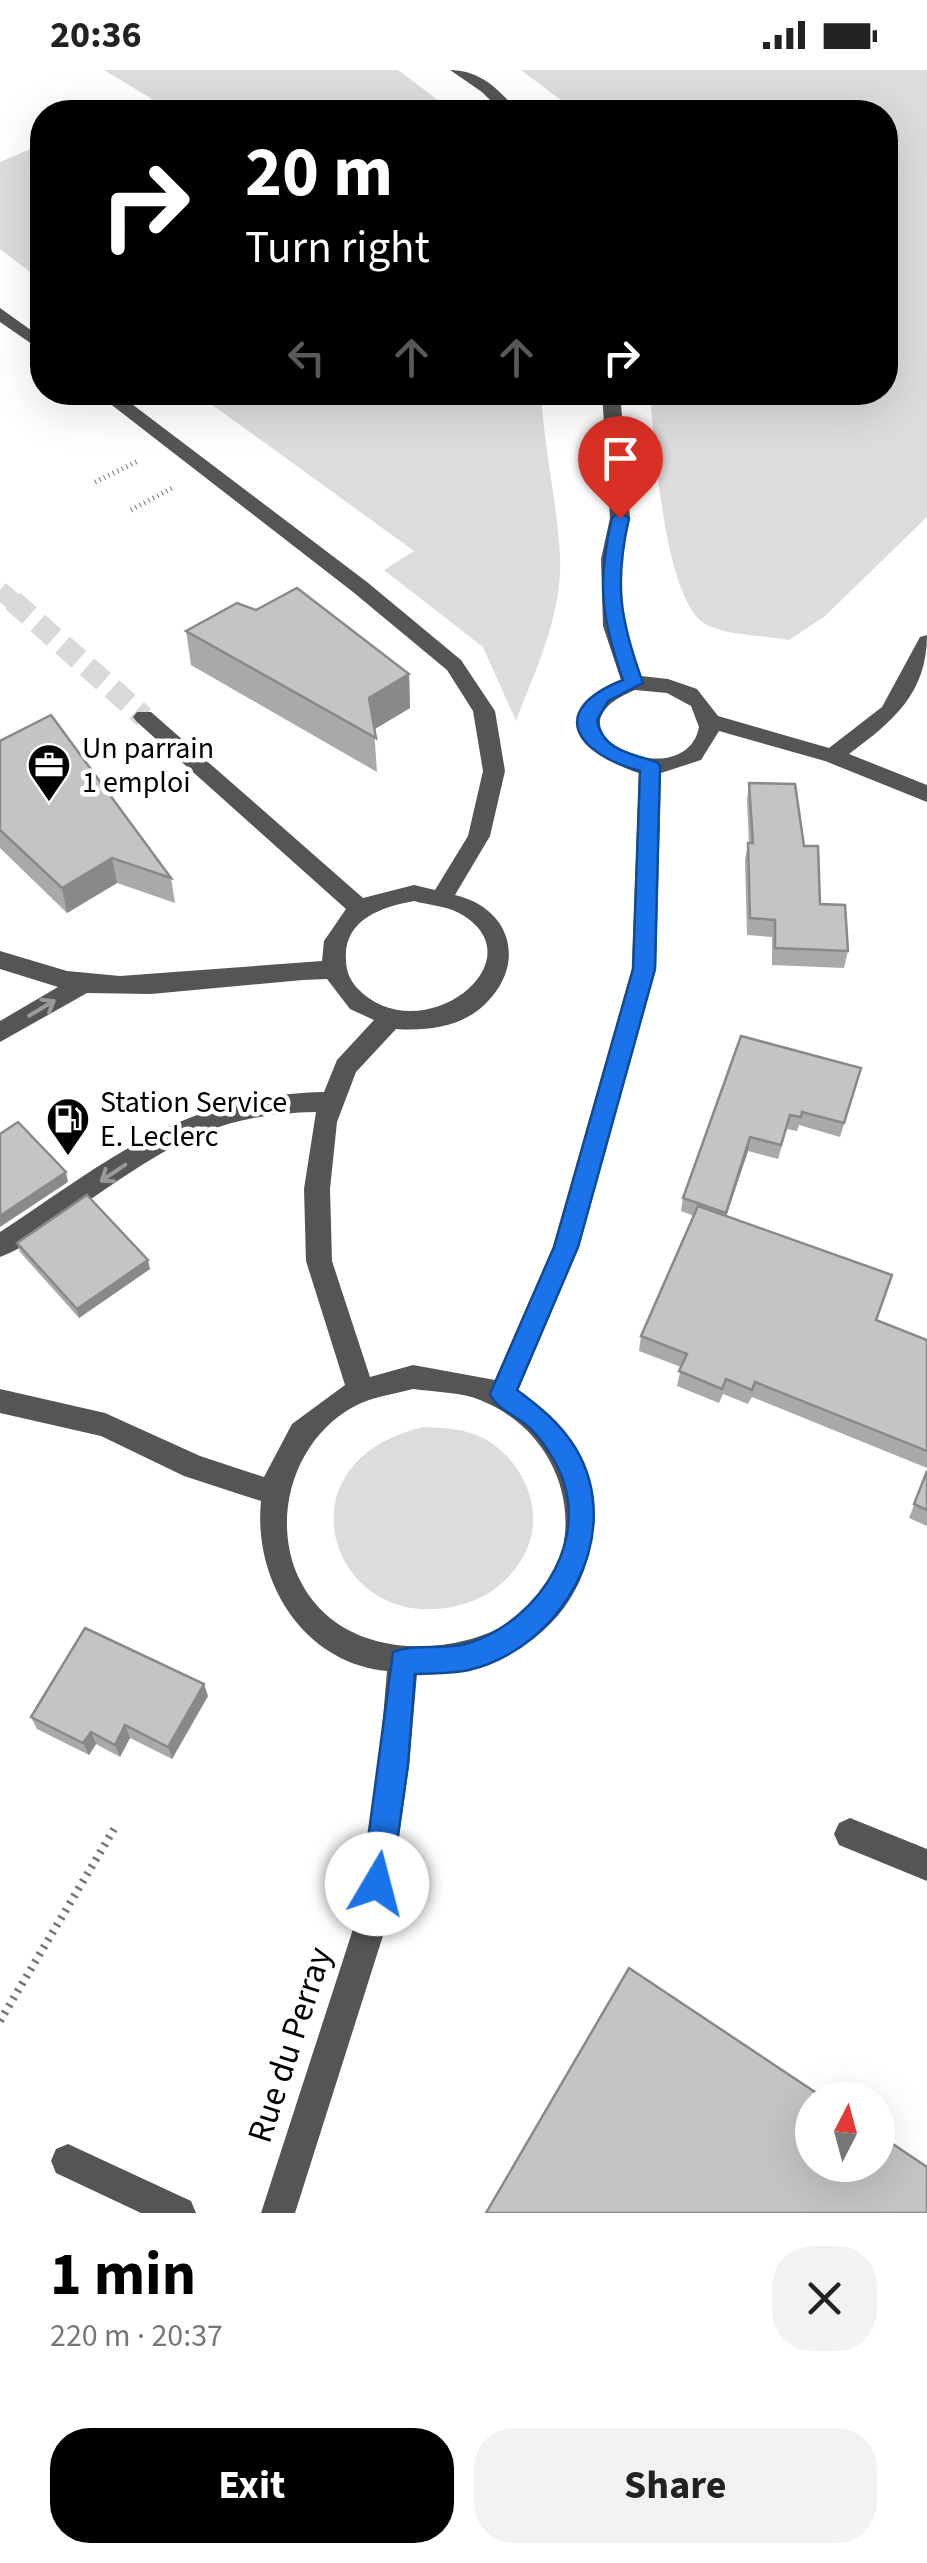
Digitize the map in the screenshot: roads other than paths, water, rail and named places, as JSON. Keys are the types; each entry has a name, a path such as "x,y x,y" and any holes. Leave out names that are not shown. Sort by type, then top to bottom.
{"street":[{"path":"458,70 498,100"},
{"path":"0,313 30,337"},
{"path":"121,405 454,665 484,712 494,771 479,836 442,896"},
{"path":"612,405 620,518 611,559 613,626 633,683"},
{"path":"832,756 890,712 927,642"},
{"path":"710,721 709,735 702,748 688,758 650,766 612,757 590,734 587,720 591,707 616,687 654,682 691,695 710,721 832,756 927,794"},
{"path":"144,717 361,909"},
{"path":"503,1394 566,1247 644,969 650,766"},
{"path":"414,893 442,896 478,913 499,941 501,963 492,984 475,1002 450,1015 421,1020 391,1018 353,1000 334,970 336,937 361,909 386,898 414,893"},
{"path":"0,960 84,983 140,986 211,982 282,970 334,970"},
{"path":"0,1033 84,983"},
{"path":"360,1390 319,1261 317,1189 326,1122 346,1067 391,1018"},
{"path":"0,1246 166,1136 224,1113 274,1103 333,1102"},
{"path":"434,1376 503,1394 546,1427 571,1466 581,1515 575,1561 550,1606 502,1644 457,1660 403,1662 366,1654 315,1623 278,1572 269,1536 272,1492 282,1462 300,1434 330,1406 360,1390 394,1380 434,1376"},
{"path":"0,1401 106,1426 194,1467 272,1492"},
{"name":"Rue du Perray","path":"278,2213 371,1924 394,1765 403,1662"},
{"path":"850,1834 927,1865"},
{"path":"68,2161 179,2213"}],"tunnel":[{"path":"0,590 16,604"},
{"path":"13,601 144,717"}],"place":[{"name":"Un parrain 1 emploi","path":"49,803"},
{"name":"Station Service E. Leclerc","path":"68,1157"}]}
